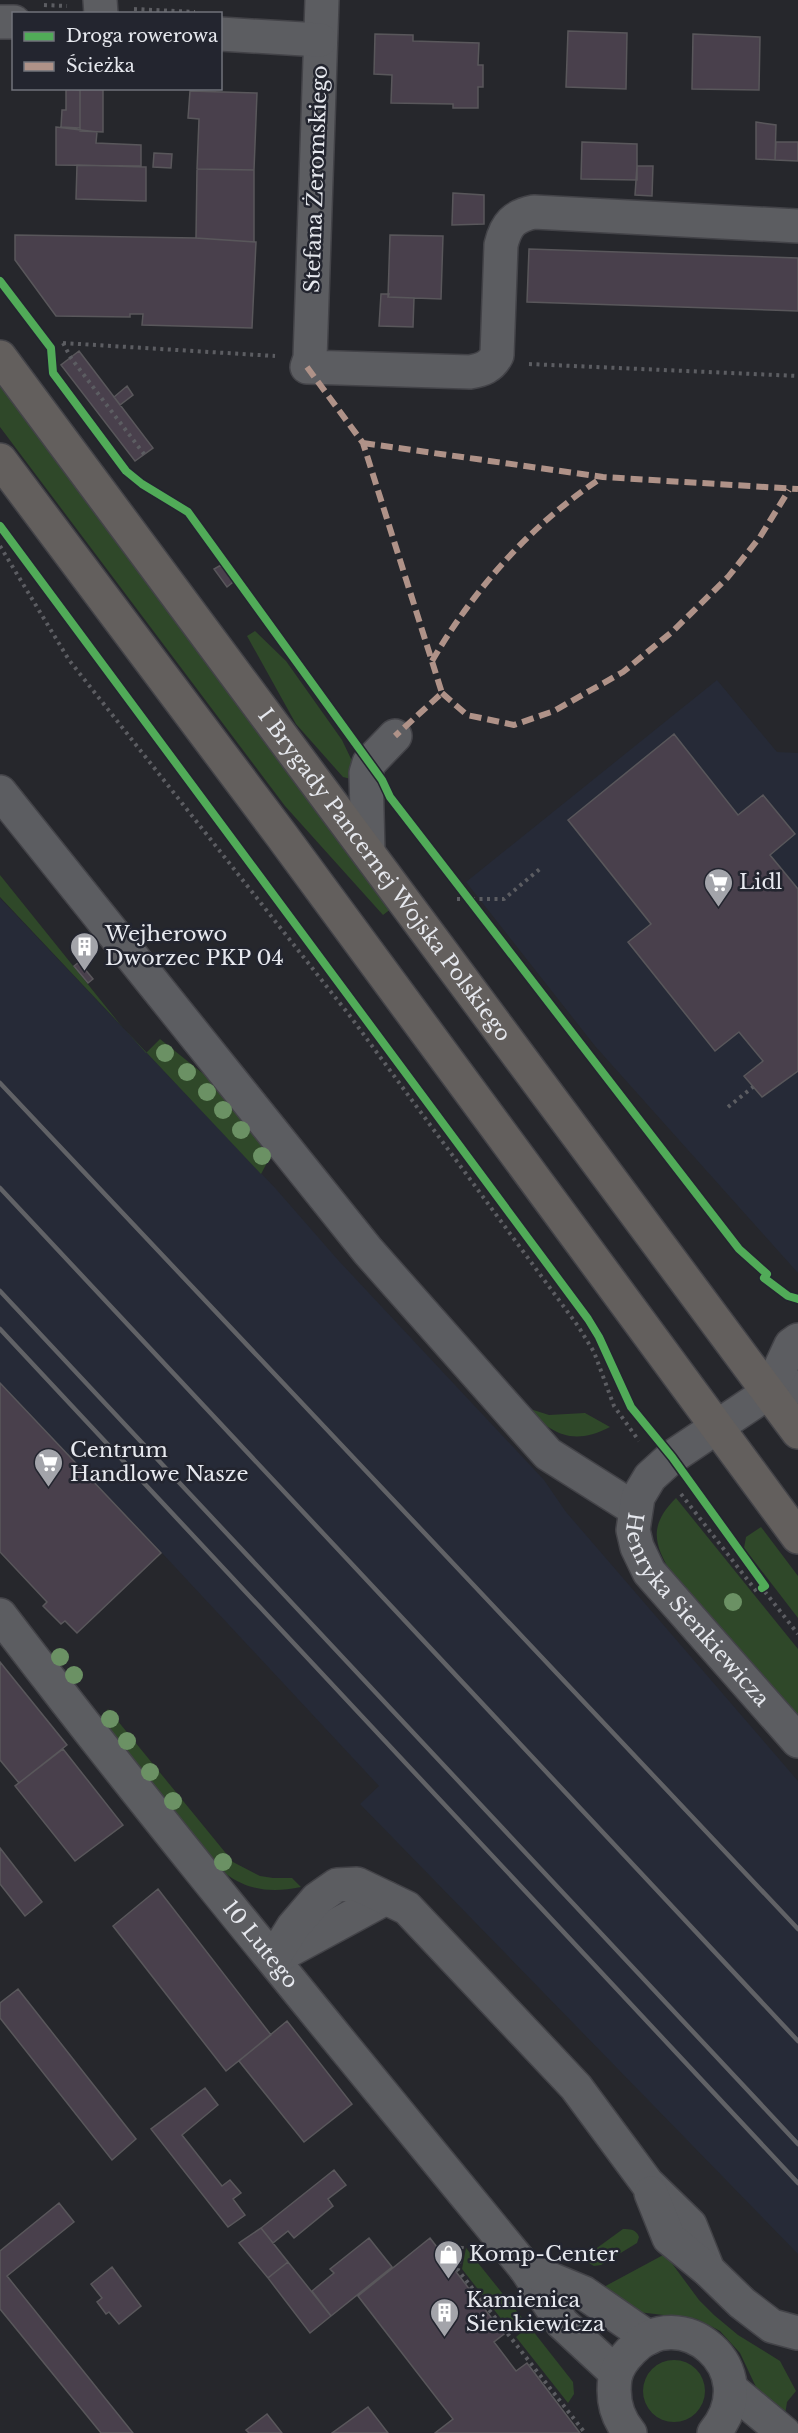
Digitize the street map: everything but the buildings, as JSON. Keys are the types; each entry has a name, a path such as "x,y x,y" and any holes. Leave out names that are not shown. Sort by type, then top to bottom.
{"main road":[{"name":"I Brygady Pancernej Wojska Polskiego","path":"0,357 368,852 783,1390 798,1432"},
{"path":"0,460 282,836 798,1538"}],"street":[{"name":"Stefana Żeromskiego","path":"310,358 322,0"},
{"path":"222,34 320,40"},
{"path":"310,358 307,367 470,372 493,362 497,355 501,245 509,225 519,215 534,212 798,226"},
{"path":"368,852 366,773 369,763 395,736"},
{"path":"0,792 368,1251 531,1436 548,1454 635,1509"},
{"path":"716,1427 783,1390 791,1345 798,1340"},
{"name":"Henryka Sienkiewicza","path":"716,1427 660,1466 643,1486 635,1509 633,1530 637,1547 649,1572 798,1741"},
{"name":"10 Lutego","path":"0,1615 79,1718 526,2269 562,2323 616,2373"},
{"path":"273,1959 293,1927 317,1899 337,1885 357,1884 407,1908 568,2079 648,2183 669,2238 708,2270 742,2303 772,2326 798,2333"},
{"name":"10 Lutego","path":"526,2269 584,2293 649,2338"},
{"path":"624,2430 615,2409 613,2391 616,2373 635,2346 649,2338 668,2333 687,2335 704,2342 718,2355 728,2371 731,2389 729,2407 723,2423 714,2433"},
{"path":"731,2389 784,2433"}],"path":[{"path":"144,454 70,358 63,343 310,358"},
{"path":"493,362 798,376"},
{"path":"0,546 69,660 350,1016 578,1326 594,1352 618,1413 757,1592 765,1586 759,1578"},
{"path":"457,899 504,899 541,868"},
{"path":"461,890 476,909"},
{"path":"728,1107 753,1087"},
{"path":"762,1588 798,1634"},
{"path":"464,2237 458,2270 585,2433"}],"shaded area":[{"path":"717,680 777,752 798,753 798,1273 595,1046 466,882"},
{"path":"0,898 276,1189 338,1260 544,1480 566,1512 798,1781 798,2254 360,1804 379,1786 0,1383"}],"green space":[{"path":"0,384 392,908 383,915 285,806 0,427"},
{"path":"255,631 286,661 342,740 353,763 351,779 343,777 296,724 247,636"},
{"path":"0,875 119,1023 125,1030 0,897"},
{"path":"160,1039 211,1080 266,1149 269,1159 261,1174 147,1052"},
{"path":"524,1407 549,1415 585,1413 610,1427 584,1436 563,1434 544,1424"},
{"path":"676,1498 798,1649 798,1716 672,1575 661,1554 657,1535 661,1517"},
{"path":"761,1527 798,1576 798,1618 744,1548 746,1537"},
{"path":"108,1709 233,1862 260,1876 292,1878 301,1887 281,1890 262,1889 243,1884 226,1874 101,1720"},
{"path":"623,2229 636,2232 639,2237 637,2243 601,2265 594,2266 589,2263 590,2253"},
{"path":"466,2248 523,2319 510,2330 462,2269"},
{"path":"665,2254 699,2300 714,2315 738,2335 780,2361 796,2391 787,2402 785,2415 756,2387 740,2353 720,2331 697,2319 638,2312 600,2289"},
{"path":"529,2326 573,2382 574,2394 568,2403 516,2337"},
{"path":"674,2360 686,2362 696,2369 703,2379 705,2391 703,2403 696,2413 686,2420 674,2422 662,2420 652,2413 645,2403 643,2391 645,2379 652,2369 662,2362"}],"railway":[{"path":"0,1083 798,1929"},
{"path":"0,1188 798,2041"},
{"path":"0,1291 798,2144"},
{"path":"0,1329 798,2183"}],"marked path":[{"path":"307,367 363,443 442,693 395,736"},
{"path":"363,443 603,477 798,489"},
{"path":"432,661 466,608 507,559 552,515 603,477"},
{"path":"442,693 467,715 514,725 554,711 623,672 673,631 728,577 760,537 789,490"}],"cycle path":[{"path":"0,281 51,348 53,373 126,471 142,484 188,512 382,780 390,797 739,1249 767,1274 764,1278 788,1296 798,1299"},
{"path":"0,526 588,1319 599,1337 631,1407 672,1457 765,1586 762,1588"}],"place":[{"name":"Lidl","path":"718,908"},
{"name":"Wejherowo Dworzec PKP 04","path":"84,972"},
{"name":"Centrum Handlowe Nasze","path":"49,1488"},
{"name":"Komp-Center","path":"448,2280"},
{"name":"Kamienica Sienkiewicza","path":"445,2338"}]}
